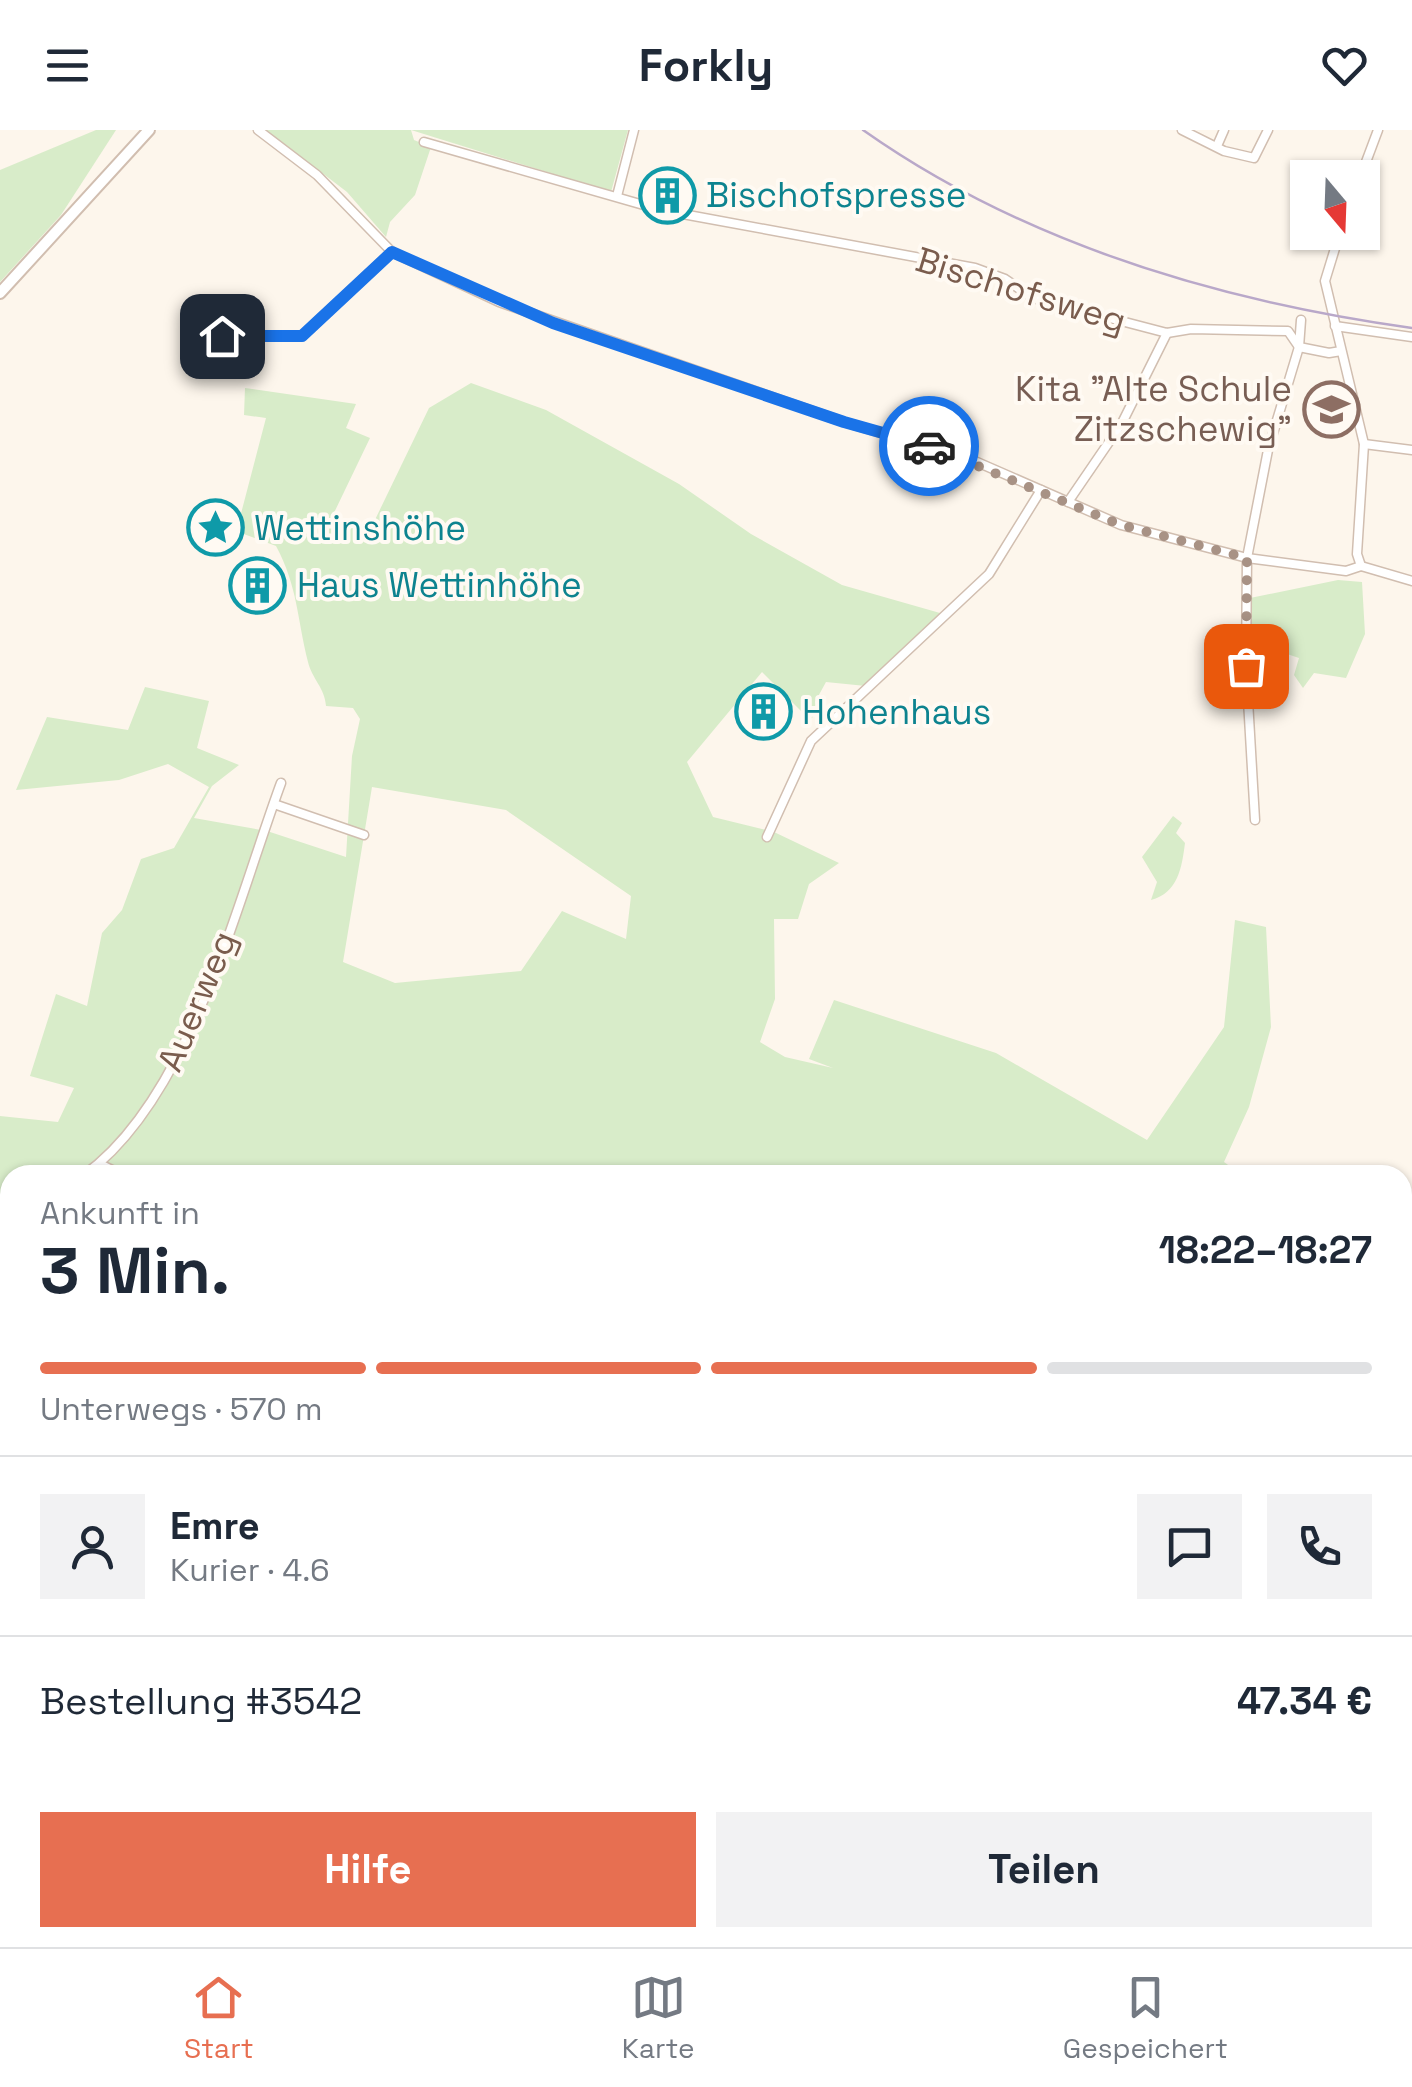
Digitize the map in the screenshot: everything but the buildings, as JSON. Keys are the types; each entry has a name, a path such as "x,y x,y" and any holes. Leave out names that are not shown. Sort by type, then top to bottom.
{"street":[{"path":"0,293 148,130"},
{"path":"258,130 316,175 392,252 553,323 844,422 947,451 1121,525 1247,558 1333,570 1361,566 1412,581"},
{"path":"617,196 634,130"},
{"path":"1182,130 1254,158 1268,130"},
{"path":"1217,146 1224,130"},
{"path":"1367,160 1378,130"},
{"name":"Bischofsweg","path":"424,142 692,216 975,268 1005,279 1032,298 1168,334 1191,328 1269,328 1288,330 1299,346 1329,354 1341,351"},
{"path":"1334,250 1325,281 1364,444 1357,554 1361,566"},
{"path":"222,336 302,336 392,252"},
{"path":"1255,820 1246,666 1247,558 1268,450 1299,346 1300,320"},
{"path":"1335,326 1412,337"},
{"path":"1068,502 1122,424 1168,334"},
{"path":"1364,444 1412,450"},
{"path":"768,837 812,741 989,574 1040,490"},
{"name":"Auerweg","path":"100,1164 140,1120 176,1062 281,783"},
{"path":"274,804 364,835"}],"green space":[{"path":"96,130 116,130 61,215 0,282 0,170"},
{"path":"266,130 411,130 414,140 431,147 415,195 390,222 386,237 347,192"},
{"path":"411,130 628,130 611,192"},
{"path":"471,383 546,410 679,484 751,534 842,585 940,613 866,686 826,682 815,702 819,710 810,720 762,672 687,762 713,817 774,832 839,863 809,884 798,919 774,919 775,999 760,1042 785,1057 833,1068 809,1059 834,1000 996,1053 1147,1140 1224,1027 1235,920 1266,927 1271,1027 1249,1107 1224,1162 1228,1165 0,1165 0,1116 58,1122 74,1088 30,1076 56,994 87,1006 102,933 122,910 141,859 174,848 209,787 168,764 119,780 16,790 47,717 128,730 145,687 209,701 197,748 239,765 212,786 194,818 267,831 346,857 352,756 360,719 353,708 326,706 310,668 293,589 276,546 241,533 238,525 266,418 244,415 245,388 356,404 346,428 370,438 332,517 372,526 429,408","holes":["372,787 506,810 631,896 626,939 562,911 521,971 395,983 343,962"]},
{"path":"1338,580 1362,582 1365,634 1346,678 1314,673 1303,688 1294,675 1299,658 1284,653 1269,660 1265,672 1251,668 1250,598"},
{"path":"1173,816 1182,823 1176,833 1185,843 1180,870 1167,892 1151,900 1157,882 1142,857"}],"tram line":[{"path":"863,130 989,205 1125,261 1267,302 1412,328"}],"way so far":[{"path":"929,446 1121,525 1247,558 1246,666"}],"place":[{"name":"Bischofspresse","path":"667,195"},
{"name":"Kita \"Alte Schule Zitzschewig\"","path":"1331,409"},
{"name":"Wettinshöhe","path":"215,528"},
{"name":"Haus Wettinhöhe","path":"258,585"},
{"name":"Hohenhaus","path":"763,712"}],"route":[{"path":"222,336 302,336 392,252 553,323 844,422 929,446"}]}
